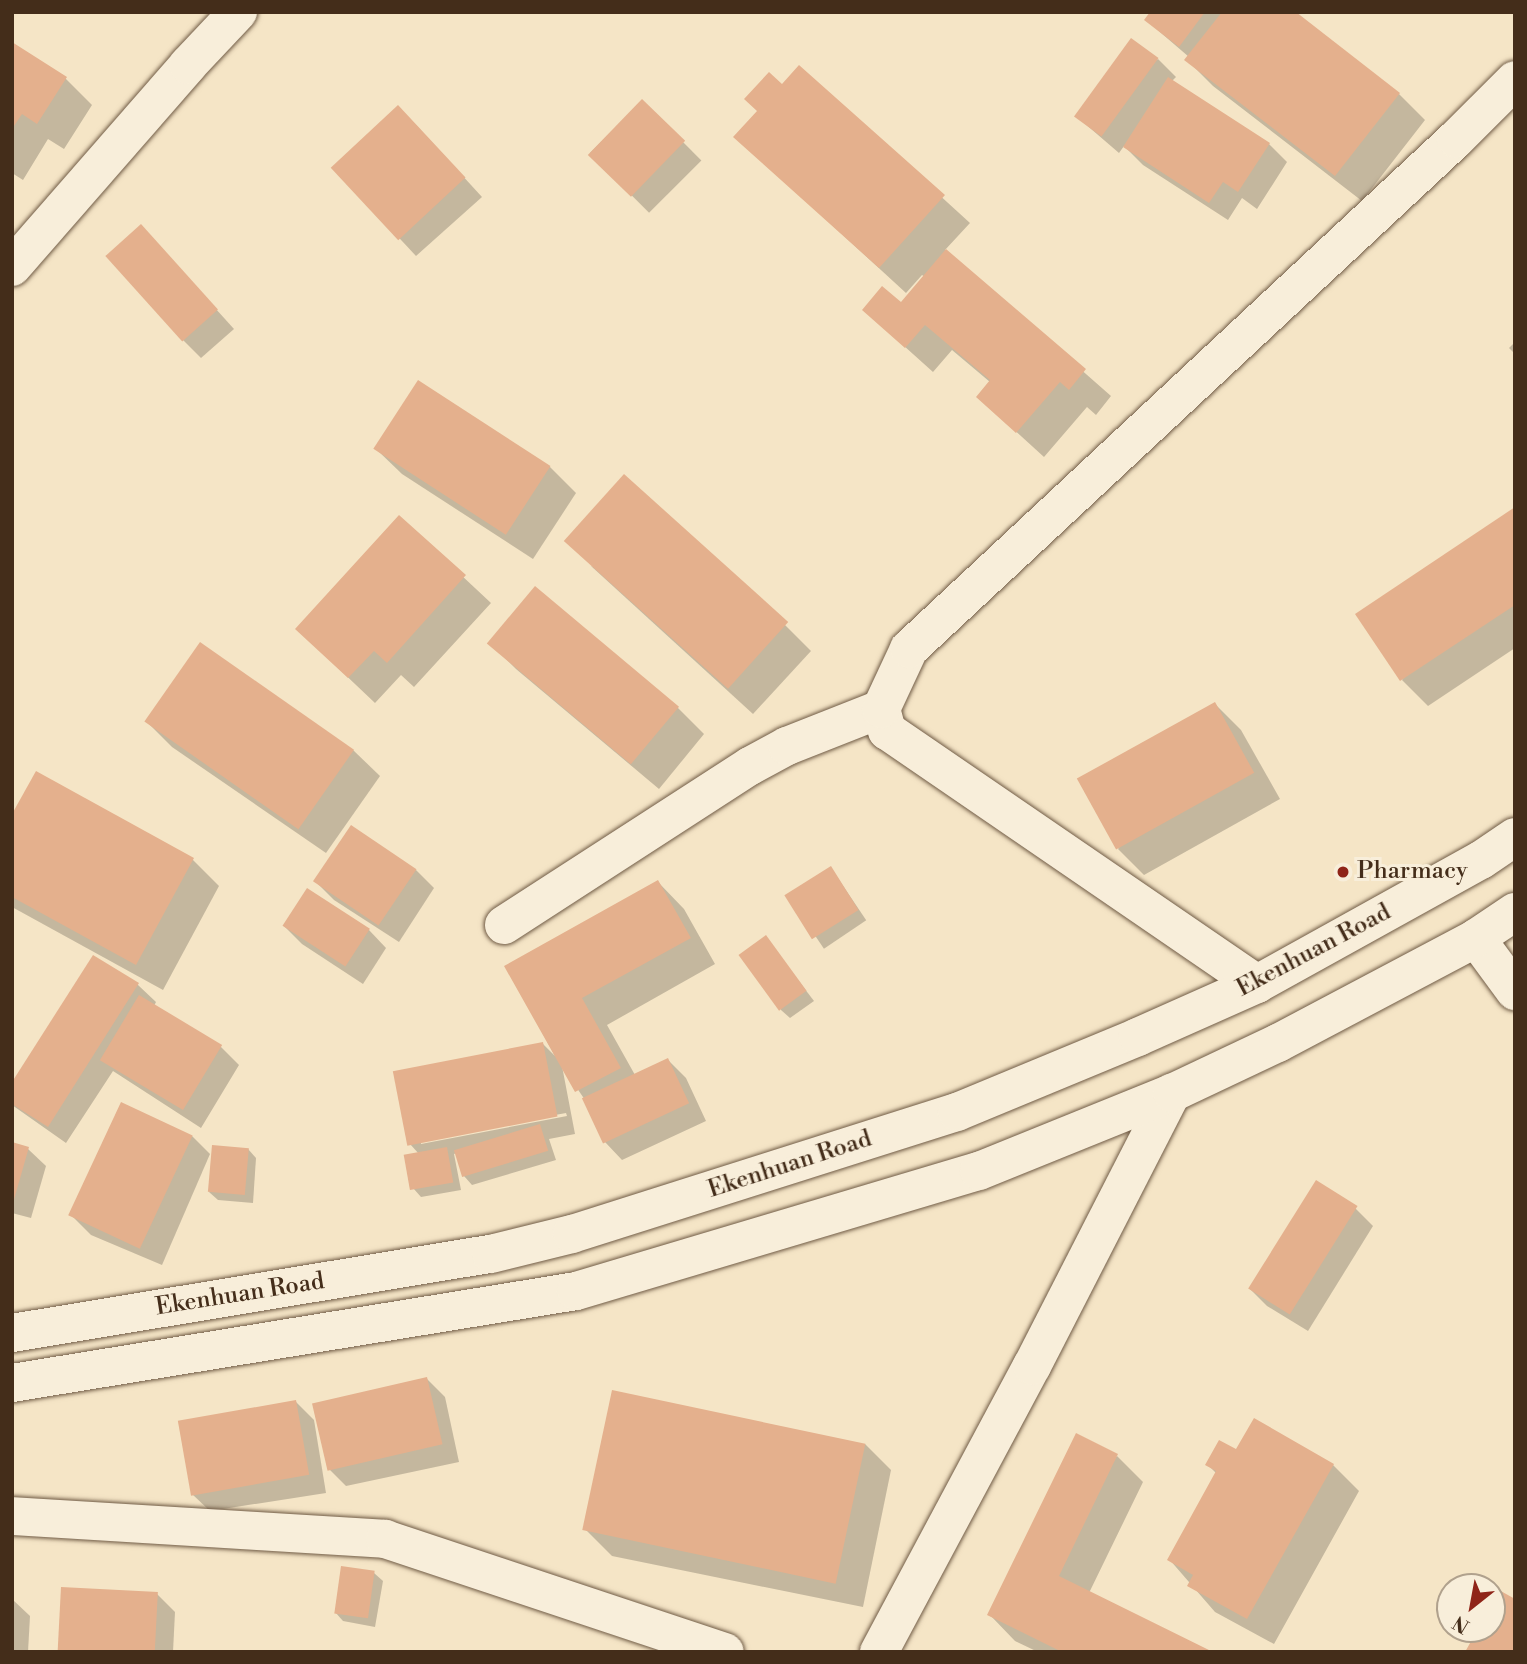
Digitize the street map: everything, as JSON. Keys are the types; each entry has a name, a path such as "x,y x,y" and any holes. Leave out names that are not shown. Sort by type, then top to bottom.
{"street":[{"path":"12,267 188,65 238,12"},
{"path":"1257,984 887,731 881,709 909,649 1456,139 1515,80"},
{"path":"503,925 750,766 787,746 881,709"},
{"name":"Ekenhuan Road","path":"12,1333 491,1254 572,1234 957,1112 1257,984 1481,860 1515,837"},
{"path":"12,1383 576,1291 979,1171 1172,1093 1278,1043 1476,938 1515,912"},
{"path":"1476,938 1515,991"},
{"path":"879,1652 1032,1366 1172,1093"},
{"path":"12,1516 385,1539 725,1652"}],"building":[{"path":"1150,12 1205,12 1179,47 1144,20"},
{"path":"1222,12 1296,12 1400,93 1335,176 1184,60"},
{"path":"1131,38 1159,58 1101,136 1074,116"},
{"path":"12,42 67,77 37,124 22,114 12,129"},
{"path":"799,65 945,195 879,268 733,137 757,111 744,99 769,72 782,84"},
{"path":"1168,77 1270,143 1238,192 1223,182 1209,203 1123,147"},
{"path":"642,99 685,141 631,197 588,155"},
{"path":"398,105 466,177 398,240 331,168"},
{"path":"141,224 218,309 182,342 105,256"},
{"path":"946,249 1086,369 1069,390 1060,382 1016,433 976,397 990,380 925,325 905,348 862,310 882,286 901,302"},
{"path":"418,380 551,466 506,535 373,449"},
{"path":"624,474 788,622 728,689 564,541"},
{"path":"1515,507 1515,605 1400,681 1355,614"},
{"path":"399,515 466,575 387,663 374,651 348,678 295,629"},
{"path":"535,586 679,707 631,764 487,643"},
{"path":"200,642 354,750 298,829 144,721"},
{"path":"1215,702 1254,773 1116,849 1077,779"},
{"path":"36,771 194,858 136,965 12,897 12,814"},
{"path":"351,825 416,869 378,926 313,881"},
{"path":"831,866 859,910 812,939 784,895"},
{"path":"658,880 691,938 582,998 621,1068 575,1092 504,966"},
{"path":"307,888 370,929 345,967 282,926"},
{"path":"766,935 807,991 779,1011 738,955"},
{"path":"93,955 139,983 48,1127 12,1104 12,1082"},
{"path":"139,995 222,1045 183,1110 100,1060"},
{"path":"543,1042 558,1117 407,1146 393,1071"},
{"path":"668,1058 689,1103 603,1143 582,1098"},
{"path":"121,1102 193,1135 140,1249 68,1215"},
{"path":"540,1124 548,1151 462,1177 454,1150"},
{"path":"12,1142 29,1147 13,1203 12,1203"},
{"path":"212,1145 249,1148 245,1195 208,1192"},
{"path":"447,1147 453,1182 410,1190 404,1155"},
{"path":"1316,1180 1358,1206 1290,1315 1248,1289"},
{"path":"427,1377 443,1444 328,1471 312,1404"},
{"path":"612,1390 865,1444 836,1584 582,1530"},
{"path":"296,1400 309,1475 191,1496 178,1421"},
{"path":"1254,1418 1334,1464 1247,1619 1187,1586 1193,1575 1167,1560 1216,1471 1205,1465 1219,1440 1236,1449"},
{"path":"1076,1433 1118,1454 1059,1576 1213,1652 1062,1652 987,1615"},
{"path":"341,1566 375,1571 368,1618 334,1614"},
{"path":"61,1587 158,1592 155,1652 58,1652"},
{"path":"1506,1594 1515,1599 1515,1652 1465,1652 1470,1643 1506,1643"}],"place":[{"name":"Pharmacy","path":"1343,872"}]}
